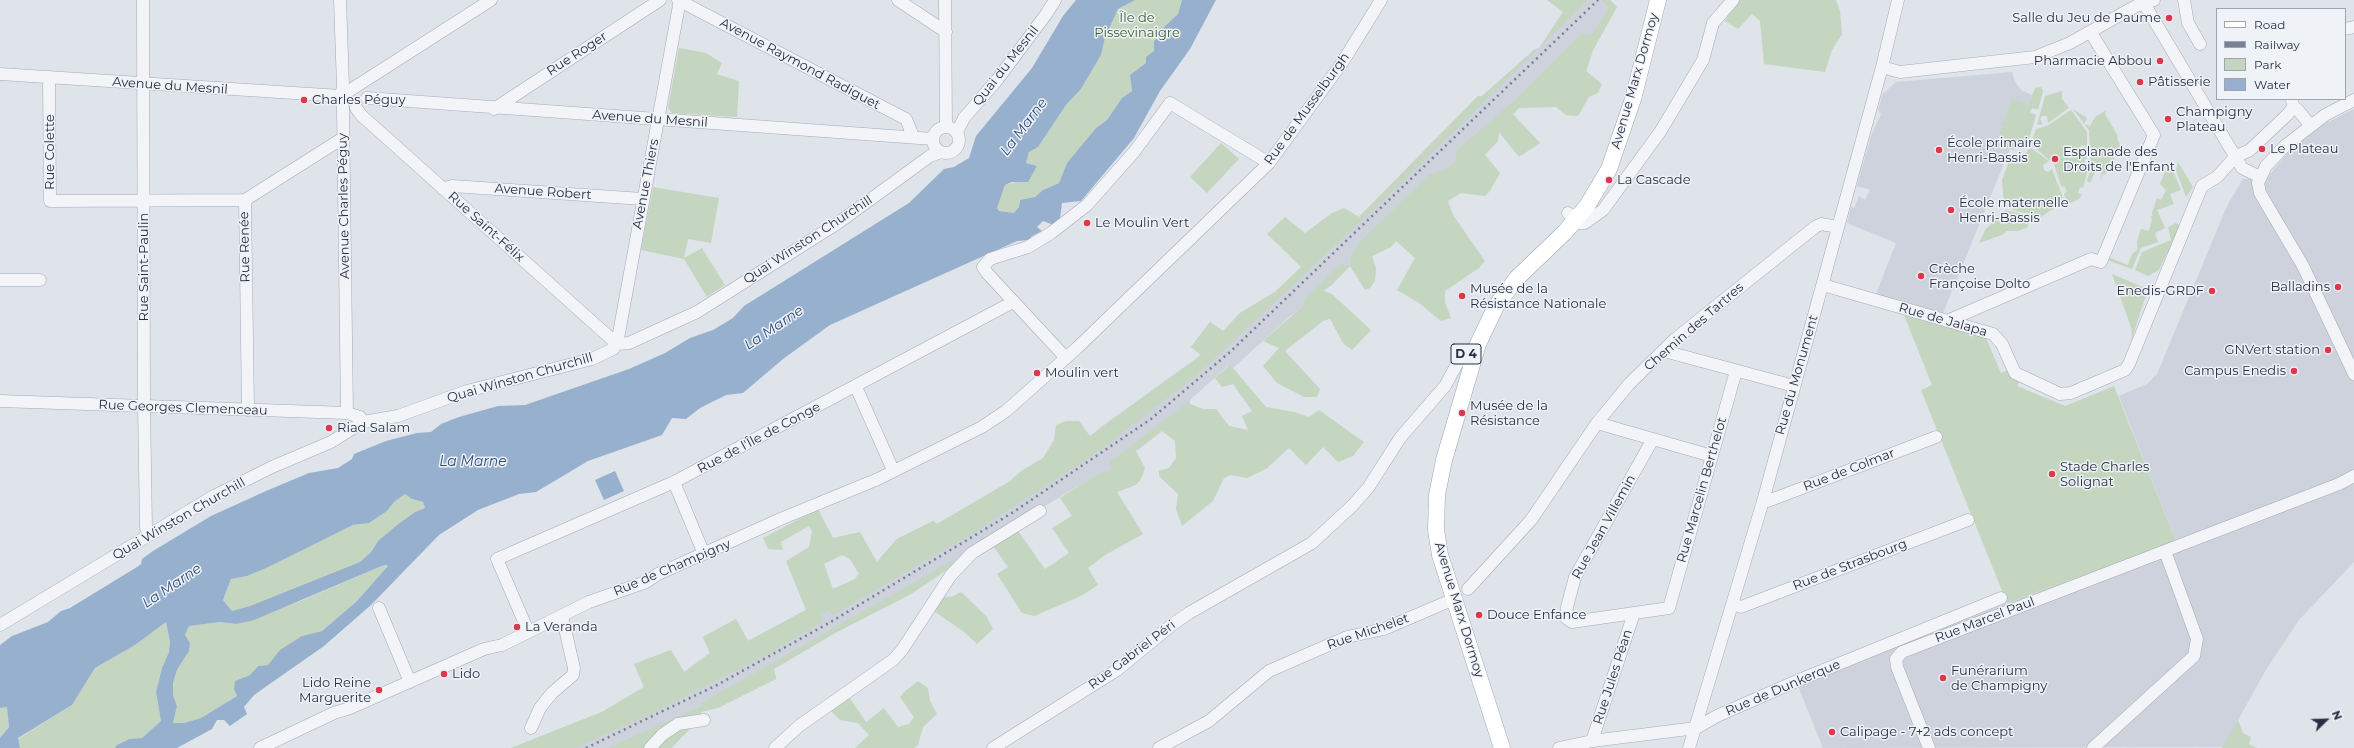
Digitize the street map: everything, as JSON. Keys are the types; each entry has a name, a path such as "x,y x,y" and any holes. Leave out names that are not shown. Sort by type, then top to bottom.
{"main road":[{"name":"Avenue Marx Dormoy","path":"1572,217 1608,154 1651,0"},
{"name":"Avenue Marx Dormoy","path":"1502,748 1432,557 1429,529 1430,495 1436,461 1469,359 1475,329 1492,298 1513,270 1572,217 1603,181 1614,157 1633,99 1658,0"},
{"name":"Avenue Marx Dormoy","path":"1449,601 1492,748"}],"street":[{"name":"Rue Saint-Paulin","path":"143,0 144,406 146,528 149,534"},
{"name":"Avenue Charles Péguy","path":"340,0 343,86 341,96 343,109 347,414"},
{"path":"341,96 362,85 491,0"},
{"name":"Rue Roger","path":"494,109 660,0"},
{"name":"Avenue Thiers","path":"617,344 679,0"},
{"name":"Avenue Raymond Radiguet","path":"679,0 906,119 914,136"},
{"path":"898,0 946,32"},
{"path":"945,0 952,129 959,140 957,147 950,152 941,152 935,147 933,139 939,129 952,129"},
{"name":"Rue de Musselburgh","path":"1066,358 1269,163 1342,63 1381,0"},
{"path":"1572,217 1579,223 1585,222 1603,210 1648,150 1703,60 1713,23 1733,0"},
{"name":"Rue du Monument","path":"1689,748 1763,501 1882,67 1898,0"},
{"path":"2184,0 2188,23 2200,44"},
{"name":"Quai du Mesnil","path":"952,129 964,118 997,80 1047,14 1052,1"},
{"path":"1882,67 1900,72 2016,60 2052,52 2091,33 2146,1 2242,168 2260,177"},
{"path":"1947,321 2091,260 2102,262 2154,135 2091,33"},
{"name":"Avenue du Mesnil","path":"0,74 341,96"},
{"name":"Rue Colette","path":"49,77 50,201 245,200"},
{"path":"343,109 356,108 366,98 366,90 362,85"},
{"name":"Avenue du Mesnil","path":"366,98 494,109 914,136 933,139"},
{"path":"2354,100 2325,115 2310,125 2272,159 2260,177 2260,193 2303,266 2354,374"},
{"path":"1066,358 987,273 983,267 990,260 1028,247 1051,233 1091,201 1134,152 1170,103 1269,163"},
{"path":"2235,157 2250,150 2292,103 2310,125"},
{"name":"Rue Saint-Félix","path":"356,108 361,115 617,344"},
{"name":"Rue Renée","path":"248,410 245,200 343,138"},
{"name":"Quai Winston Churchill","path":"0,625 214,496 272,467 331,442 363,422 398,416 468,391 592,359 606,353 617,344 629,343 697,312 838,223 930,156 941,152"},
{"name":"Rue de Jalapa","path":"1823,285 1993,334 2002,344 2015,373 2060,394 2071,393 2125,370 2129,364 2202,186 2218,177 2235,157"},
{"name":"Avenue Robert","path":"443,189 452,186 643,199"},
{"name":"Chemin des Tartres","path":"1468,589 1535,515 1597,423 1629,384 1664,351 1815,227 1821,224 1838,227"},
{"path":"0,280 40,280"},
{"name":"Rue de l'Île de Conge","path":"528,631 497,560 674,482 856,387 1013,302"},
{"path":"1664,351 1794,386"},
{"name":"Rue de Champigny","path":"260,748 334,713 350,708 484,649 502,645 589,602 646,582 658,574 878,479 892,470 949,445 982,427 1006,411 1066,358"},
{"name":"Rue Gabriel Péri","path":"993,748 1117,670 1173,624 1252,577 1301,551 1352,506 1380,471 1400,438 1445,386 1458,362 1469,359"},
{"name":"Rue Marcelin Berthelot","path":"1634,613 1669,608 1709,455 1736,371"},
{"path":"856,387 892,470"},
{"name":"Rue Georges Clemenceau","path":"0,401 347,414 360,417 363,422"},
{"path":"1597,423 1709,455"},
{"name":"Rue de Colmar","path":"1763,501 1768,501 1936,438"},
{"name":"Rue Jean Villemin","path":"1634,613 1572,622 1566,618 1567,607 1575,577 1653,439"},
{"name":"Rue Marcel Paul","path":"1929,748 1897,667 1896,659 1902,652 2339,484 2354,476"},
{"path":"674,482 704,554"},
{"path":"775,748 799,726 893,660 902,650 951,575 972,554 1040,511"},
{"name":"Rue de Strasbourg","path":"1733,604 1741,607 1968,520"},
{"path":"2093,748 2194,656 2197,639 2165,551"},
{"name":"Rue de Dunkerque","path":"1559,748 1592,741 1696,728 1712,719 1799,680 2001,598"},
{"name":"Rue Michelet","path":"1159,748 1209,721 1269,672 1347,637 1384,628 1449,601"},
{"path":"379,608 410,682"},
{"name":"Rue Jules Péan","path":"1592,741 1634,613"},
{"path":"531,728 540,708 548,698 573,675 574,668 562,616"},
{"path":"650,748 662,735 678,724 704,720"}],"shaded area":[{"path":"1574,0 1610,0 1617,7 1593,50 1586,71 1541,80 1499,132 1498,141 1422,206 1391,247 1350,266 1332,285 1290,316 1233,368 1228,366 1190,400 1190,404 1185,413 1112,470 1097,475 959,557 945,571 911,594 835,633 774,669 776,679 701,711 701,715 672,748 511,748 602,712 644,687 634,664 671,650 684,672 710,653 703,637 736,619 748,641 813,606 833,589 855,579 859,573 873,566 897,539 933,521 937,524 1074,450 1101,427 1201,355 1191,347 1210,322 1223,331 1240,313 1275,292 1328,241 1347,229 1478,96 1482,96 1534,50 1539,48"},
{"name":"École primaire Henri-Bassis","path":"2012,72 2015,82 2021,90 2032,95 1943,313 1876,294 1896,243 1847,223 1851,207 1854,208 1859,196 1865,200 1870,190 1857,186 1871,136 1881,114 1878,110 1883,94 1896,82"},
{"path":"2354,109 2354,562 2299,620 2267,668 2223,747 1823,748 1798,686 2007,603 2176,542 2119,396 2147,384 2157,374 2227,206 2243,179 2267,178 2289,151 2322,125"}],"green space":[{"name":"Île de Pissevinaigre","path":"1135,0 1182,0 1178,14 1162,29 1161,35 1154,41 1154,51 1146,63 1130,75 1132,91 1122,98 1107,120 1096,128 1067,163 1059,183 1043,190 1035,197 1020,200 1019,207 1014,213 999,211 997,207 1005,185 1030,178 1037,166 1026,163 1029,152 1038,147 1066,105 1081,89 1101,55 1105,38 1118,9"},
{"path":"1547,0 1588,0 1539,48 1563,12"},
{"path":"1602,0 1610,0 1617,7 1593,50 1586,71 1602,84 1598,93 1589,97 1578,116 1566,115 1556,107 1519,108 1513,114 1540,143 1519,157 1499,132 1498,141 1485,155 1500,173 1490,191 1485,196 1461,193 1448,201 1453,215 1485,261 1479,268 1445,291 1445,302 1451,318 1441,321 1419,303 1397,290 1415,258 1396,241 1391,247 1372,256 1376,268 1375,281 1370,288 1365,290 1350,266 1352,253 1358,244 1429,175 1447,169 1455,162 1457,150 1513,102 1581,34 1592,35 1609,8"},
{"path":"1736,0 1836,0 1840,11 1842,34 1832,50 1825,72 1764,64 1760,21 1752,14 1738,29 1725,21"},
{"path":"679,48 706,53 722,63 717,74 739,81 737,117 672,113 668,108"},
{"path":"1539,48 1395,189 1197,375 1103,448 975,532 833,615 829,610 820,616 823,622 768,654 661,709 575,748 511,748 602,712 644,687 634,664 671,650 684,672 710,653 703,637 736,619 748,641 806,610 786,561 809,547 812,531 809,526 781,542 783,550 768,549 763,538 818,509 833,538 860,532 877,562 897,539 933,521 937,524 1010,481 1021,471 1043,458 1054,440 1056,425 1066,421 1079,421 1090,436 1201,355 1191,347 1210,322 1223,331 1240,313 1275,292 1301,267 1267,234 1285,217 1305,233 1332,213 1344,208 1359,217 1478,96 1482,96 1534,50","holes":["842,555 850,559 859,574 855,579 833,589 824,564"]},
{"path":"2041,87 2043,91 2038,110 2032,108 2030,112 2036,115 2029,139 2014,150 2008,148 2000,132 2003,127 2016,131 2002,125 2012,99 2027,104 2023,117 2035,88"},
{"path":"2062,91 2062,99 2069,108 2048,123 2047,116 2042,116 2040,119 2043,124 2037,125 2045,96"},
{"path":"2073,109 2087,118 2084,124"},
{"path":"2071,110 2087,132 2087,147 2082,145 2079,148 2081,153 2087,155 2087,158 2084,160 2088,170 2083,188 2080,187 2078,193 2082,195 2079,199 2068,204 2064,194 2067,192 2065,187 2061,186 2054,164 2033,146 2032,141 2036,129 2047,126"},
{"path":"2106,110 2105,114 2118,136 2117,138 2121,147 2119,153 2116,153 2112,165 2109,165 2105,175 2103,174 2100,181 2102,169 2098,166 2090,183 2087,181 2091,167 2089,130 2085,124 2090,126 2095,117"},
{"path":"1221,143 1239,159 1207,193 1190,177"},
{"path":"2031,148 2049,161 2043,165 2044,170 2048,172 2052,169 2063,198 2057,202 2057,206 2041,217 2013,210 2013,204 2007,202 2005,205 2004,202 2002,180 2010,158 2021,157"},
{"path":"2178,162 2193,187 2186,197 2176,170"},
{"path":"2165,171 2173,171 2181,190 2170,194 2174,204 2157,210 2165,228 2155,233 2158,242 2141,248 2132,269 2107,260 2108,257 2128,265 2132,254 2137,250 2137,241 2141,229 2149,231 2152,219 2150,217 2153,216 2152,213 2157,198 2161,200 2166,190 2160,184"},
{"path":"653,187 719,198 711,243 688,239 684,258 702,248 725,285 707,297 684,259 641,250"},
{"path":"2005,210 2027,215 2028,227 2018,231 2007,231 2002,235 1979,243 1985,230"},
{"path":"2176,223 2180,226 2169,254 2167,253 2159,270 2148,276 2135,270 2142,252 2171,240 2168,227"},
{"path":"1342,264 1350,266 1324,291 1332,294 1371,330 1352,350 1343,343 1330,319 1323,321 1285,351 1320,389 1317,397 1304,397 1277,383 1263,366 1279,348 1263,341 1304,305 1303,302 1307,296"},
{"path":"2112,274 2143,287 2146,295 2131,341 2132,330"},
{"name":"Stade Charles Solignat","path":"1904,315 1986,338 2001,373 2008,370 2020,381 2017,386 2065,406 2114,386 2176,542 2007,603 1921,390 1932,385"},
{"path":"1229,366 1233,368 1266,407 1294,412 1309,417 1319,410 1364,442 1353,456 1338,462 1323,447 1306,465 1289,448 1266,469 1247,478 1230,475 1224,478 1213,501 1182,526 1176,509 1178,494 1159,476 1159,471 1169,468 1176,458 1175,441 1162,431 1136,451 1145,468 1141,479 1136,485 1117,492 1143,534 1105,555 1088,568 1098,585 1081,596 1034,616 1022,613 997,574 1008,567 988,539 1013,524 1045,569 1069,553 1052,528 1072,516 1060,498 1098,474 1112,470 1110,462 1190,401 1190,404 1203,409 1216,409 1229,426 1248,430 1242,416 1252,411 1233,384 1222,387 1215,378"},
{"path":"405,494 412,499 423,502 425,508 415,512 378,541 371,552 360,562 250,606 232,611 223,600 231,579 247,576 353,525 369,523 387,511 394,502"},
{"path":"959,557 945,571 911,594 835,633 774,669 776,679 718,708 701,712 700,718 647,748 608,748 700,707 700,704"},
{"path":"384,565 388,566 356,602 322,631 302,636 281,650 268,665 258,666 250,675 235,681 237,696 201,718 184,723 173,723 177,706 173,695 173,683 177,670 189,651 190,643 185,635 189,626 220,622 236,624 301,601"},
{"path":"961,592 986,616 993,629 977,644 963,631 932,610 943,597 951,597"},
{"path":"166,622 170,642 169,652 162,668 156,692 161,721 152,730 142,738 129,739 117,745 115,748 20,748 18,739 72,705 95,668 135,645"},
{"path":"918,681 928,688 930,701 937,714 923,727 918,745 914,748 855,748 869,735 858,723 840,720 831,711 849,697 866,722 884,708 898,727 909,724 914,717 900,697"},
{"path":"7,707 9,727 0,738 0,708"},
{"path":"2238,720 2243,733 2251,737 2249,744 2257,748 2222,748"},
{"path":"697,722 671,748 653,748 660,738"}],"water":[{"name":"La Marne","path":"1076,0 1135,0 1118,9 1105,38 1101,55 1081,89 1066,105 1038,147 1029,152 1026,163 1037,166 1028,182 1012,182 1005,185 997,208 999,211 1014,213 1019,207 1020,200 1035,197 1043,190 1059,183 1067,163 1096,128 1107,120 1122,98 1132,91 1130,75 1146,63 1146,57 1154,51 1154,41 1161,35 1162,29 1178,14 1182,0 1216,0 1190,49 1160,91 1134,138 1081,201 1062,203 1060,218 1054,225 1043,221 1037,227 1042,231 1032,236 1029,240 1017,241 830,325 783,359 743,393 726,395 700,408 686,419 672,418 662,435 588,461 536,492 519,494 478,510 439,535 371,605 324,646 254,695 244,707 247,714 230,726 224,720 217,720 212,729 177,748 115,748 117,745 129,739 142,738 161,721 156,692 162,668 169,652 170,642 166,622 135,645 95,668 72,705 18,738 20,748 0,748 0,738 9,727 7,707 0,708 0,645 12,636 48,622 61,611 70,608 137,567 141,564 142,559 153,551 211,516 266,491 309,473 338,468 352,459 354,454 386,441 417,433 431,432 441,424 459,417 498,406 525,405 629,369 665,353 690,338 713,330 733,318 744,306 909,203 944,169 954,167 969,158 976,136 1032,68 1063,16","holes":["405,494 412,499 423,502 425,508 415,512 396,526 378,541 371,552 360,562 250,606 232,611 223,600 231,579 247,576 266,568 353,525 369,523 387,511 394,502","384,565 388,566 356,602 322,631 302,636 280,650 268,665 258,666 250,675 235,681 234,689 237,696 201,718 184,723 173,723 177,706 173,695 173,683 177,670 189,651 190,643 185,635 189,626 220,622 236,624 254,620"]},
{"path":"615,471 624,491 604,500 595,480"}],"railway":[{"path":"586,748 717,685 829,623 1012,513 1151,419 1230,352 1598,0"}],"place":[{"name":"Salle du Jeu de Paume","path":"2169,18"},
{"name":"Pharmacie Abbou","path":"2160,61"},
{"name":"Pâtisserie","path":"2140,82"},
{"name":"Charles Péguy","path":"304,100"},
{"name":"Champigny Plateau","path":"2168,119"},
{"name":"Le Plateau","path":"2262,149"},
{"name":"École primaire Henri-Bassis","path":"1939,150"},
{"name":"Esplanade des Droits de l'Enfant","path":"2055,159"},
{"name":"La Cascade","path":"1609,180"},
{"name":"École maternelle Henri-Bassis","path":"1951,210"},
{"name":"Le Moulin Vert","path":"1087,223"},
{"name":"Crèche Françoise Dolto","path":"1921,276"},
{"name":"Balladins","path":"2338,287"},
{"name":"Enedis-GRDF","path":"2212,291"},
{"name":"Musée de la Résistance Nationale","path":"1462,296"},
{"name":"GNVert station","path":"2328,350"},
{"name":"Campus Enedis","path":"2294,371"},
{"name":"Moulin vert","path":"1037,373"},
{"name":"Musée de la Résistance","path":"1462,413"},
{"name":"Riad Salam","path":"329,428"},
{"name":"Stade Charles Solignat","path":"2052,474"},
{"name":"Douce Enfance","path":"1479,615"},
{"name":"La Veranda","path":"517,627"},
{"name":"Lido","path":"444,674"},
{"name":"Funérarium de Champigny","path":"1943,678"},
{"name":"Lido Reine Marguerite","path":"379,690"},
{"name":"Calipage - 7+2 ads concept","path":"1832,732"}]}
